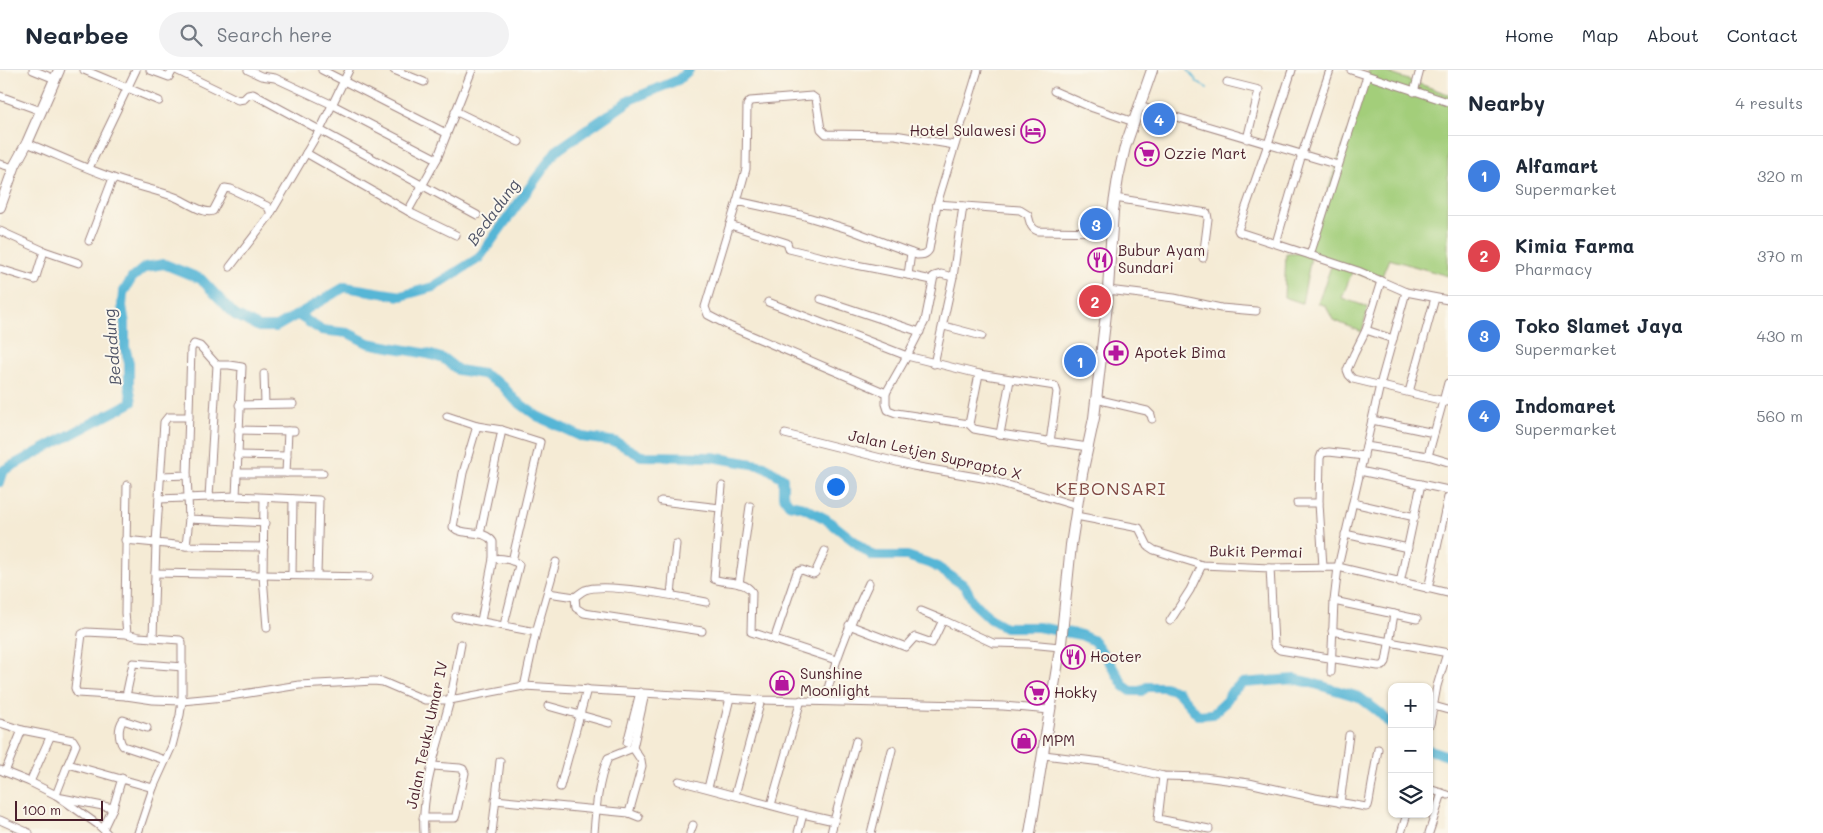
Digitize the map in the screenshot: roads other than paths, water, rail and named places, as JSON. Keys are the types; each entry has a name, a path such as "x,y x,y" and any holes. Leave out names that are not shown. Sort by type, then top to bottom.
{"main road":[{"path":"1030,833 1060,645 1082,474 1096,398 1108,290 1115,198 1125,147 1152,70"},
{"path":"0,207 14,168 57,75"}],"street":[{"path":"33,70 57,75"},
{"path":"84,70 159,101"},
{"path":"89,168 136,70"},
{"path":"150,70 169,77 174,70 238,100 253,94 477,215"},
{"path":"248,70 260,76 274,78 333,105 437,159"},
{"path":"322,70 446,133"},
{"path":"230,268 271,213 319,131 349,70"},
{"path":"394,70 424,82"},
{"path":"408,211 437,159 472,70"},
{"path":"737,201 801,215 848,229 911,253 923,255 929,250 936,204 978,70"},
{"path":"1292,70 1238,230 1239,232 1358,271 1406,292 1448,300"},
{"path":"1276,243 1302,154 1330,70"},
{"path":"1351,70 1448,102"},
{"path":"1414,92 1420,70"},
{"path":"1310,255 1367,76"},
{"path":"1227,82 1259,90 1247,139"},
{"path":"1054,91 1093,108 1134,122"},
{"path":"0,96 41,111"},
{"path":"886,393 805,360 729,326 708,314 705,307 746,169 747,105 750,101 812,96 816,99 821,129 826,134 895,135 954,145"},
{"path":"1139,106 1338,165"},
{"path":"455,111 520,142"},
{"path":"27,143 113,178 177,198 206,212 213,210 224,188 227,188 267,206 271,213"},
{"path":"306,153 408,211 456,235"},
{"path":"0,164 14,168"},
{"path":"89,241 113,178"},
{"path":"1115,198 1207,213 1208,219 1203,258"},
{"path":"936,204 1020,210 1028,215 1031,226 1038,231 1112,232"},
{"path":"934,364 944,326 953,277 963,206"},
{"path":"730,225 787,243 789,249 851,264 932,280"},
{"path":"0,231 44,251 79,263"},
{"path":"0,269 35,280 44,251"},
{"path":"908,275 911,253"},
{"path":"953,277 937,274 932,280 928,309 920,332 886,393 888,410 969,424 974,429 1000,434 1088,447"},
{"path":"1381,281 1366,330 1347,370 1349,375 1353,379 1445,401"},
{"path":"1108,290 1174,298 1221,308 1256,311"},
{"path":"1331,672 1334,601 1338,567 1380,385 1406,292"},
{"path":"1409,392 1435,298"},
{"path":"821,299 920,332"},
{"path":"768,302 908,356 934,364 1010,380 1055,386 1057,392 1050,442"},
{"path":"944,326 982,336"},
{"path":"1366,330 1393,340"},
{"path":"186,546 189,519 186,499 186,475 192,346 196,344 217,365 209,497"},
{"path":"217,365 242,366 236,496"},
{"path":"264,374 265,404"},
{"path":"969,424 980,374"},
{"path":"1000,434 1010,380"},
{"path":"1428,456 1445,401 1448,383"},
{"path":"1096,398 1147,411 1152,415 1152,419"},
{"path":"239,405 293,404"},
{"path":"447,416 477,426 502,430 537,440 541,444 512,561"},
{"path":"154,637 156,543 164,422 168,417 189,417"},
{"path":"1372,420 1434,433"},
{"path":"477,426 463,473 453,527 457,530 489,537 493,542 492,559 494,560 481,621"},
{"path":"238,430 291,431 286,473"},
{"path":"480,534 502,430"},
{"name":"Jalan Letjen Suprapto X","path":"785,434 913,466 988,478 1077,511"},
{"path":"1366,446 1428,456 1448,462"},
{"path":"1322,567 1319,503 1320,458 1322,453 1329,452 1364,456"},
{"path":"238,455 287,456"},
{"path":"1360,471 1448,490"},
{"path":"237,473 323,473"},
{"path":"161,476 186,475"},
{"path":"127,484 125,540 125,613 127,634"},
{"path":"1400,583 1421,484"},
{"path":"722,486 714,579 748,586 752,592 751,632 836,660"},
{"path":"159,499 236,496 320,500 317,575"},
{"path":"1428,589 1448,497"},
{"path":"264,498 264,576 267,628"},
{"path":"292,499 292,575"},
{"path":"661,501 720,508"},
{"path":"1297,503 1319,503"},
{"path":"1353,503 1414,517"},
{"path":"739,584 750,506"},
{"name":"Bukit Permai","path":"1077,511 1139,528 1148,546 1154,550 1202,565 1270,568 1338,567 1448,593"},
{"path":"189,519 265,523"},
{"path":"1346,534 1408,548"},
{"path":"125,540 186,546 264,547"},
{"path":"672,595 676,544"},
{"path":"774,640 797,572 802,570 815,573 825,551"},
{"path":"492,559 517,562 519,565 504,625"},
{"path":"524,687 536,632 556,562"},
{"path":"1170,621 1190,590 1202,565"},
{"path":"1270,568 1274,644 1276,647 1292,653 1383,666 1386,662 1394,614"},
{"path":"155,573 369,577"},
{"path":"825,700 836,660 849,625 869,583"},
{"path":"548,592 575,597 584,591 595,589 672,595 706,602"},
{"path":"575,597 576,608 591,614 702,631"},
{"path":"1334,601 1416,619"},
{"path":"921,611 993,644 1060,645"},
{"path":"456,617 536,632"},
{"path":"849,625 906,647 915,638 932,643 943,620"},
{"path":"1332,631 1447,653 1433,699"},
{"path":"138,833 153,788 172,746 182,701 182,640 139,637 127,634 83,633 75,688 79,693 153,700 182,701 232,696 299,685 374,681 382,682 425,700 450,700 524,687 587,689 642,695 1003,706 1050,710"},
{"name":"Jalan Teuku Umar IV","path":"424,833 423,818 433,766 450,700 461,644"},
{"path":"126,696 133,663 183,666"},
{"path":"560,787 587,689"},
{"path":"594,833 604,767 608,758 630,745 642,695"},
{"path":"708,788 730,698"},
{"path":"735,795 761,700"},
{"path":"771,804 801,700"},
{"path":"548,706 609,723"},
{"path":"1433,706 1448,710"},
{"path":"147,728 123,720 120,726 119,741 123,746 165,760"},
{"path":"0,723 22,730 75,741 74,750 57,796"},
{"path":"22,730 3,771 57,796 105,831 122,778"},
{"path":"30,782 51,735"},
{"path":"1340,803 1349,735"},
{"path":"831,833 856,742"},
{"path":"628,813 642,766 641,760 630,745"},
{"path":"1044,754 1110,763 1163,776 1204,777 1249,783 1360,807 1368,806 1378,749"},
{"path":"871,833 892,750"},
{"path":"492,833 500,761"},
{"path":"68,764 153,788"},
{"path":"423,818 454,818 466,773 460,768 433,766"},
{"path":"1163,776 1158,819 1209,829"},
{"path":"679,781 834,821"},
{"path":"1429,833 1445,794 1433,790"},
{"path":"57,796 113,808"},
{"path":"495,800 628,813 640,817"},
{"path":"798,833 804,814"},
{"path":"1401,833 1406,818"},
{"path":"0,820 18,831 29,833"},
{"path":"690,833 693,824"}],"waterway":[{"name":"Bedadung","path":"0,482 4,470 132,402 129,385 129,363 125,347 123,293 132,278 145,267 164,264 201,279 235,315 259,327 276,327 345,287 401,296 433,287 479,258 556,151 632,99 678,80 689,70"},
{"path":"1188,70 1198,83 1207,88"},
{"path":"298,315 321,330 348,333 368,343 428,354 444,359 458,370 483,374 502,385 515,400 537,416 582,437 616,442 641,456 712,457 764,466 783,478 783,495 789,504 803,507 826,519 873,556 907,556 934,565 965,586 974,603 991,619 1005,627 1038,627 1081,635 1094,641 1124,686 1131,691 1141,691 1147,687 1164,687 1177,691 1198,715 1213,714 1224,704 1232,691 1243,683 1294,679 1359,697 1388,722"},
{"path":"1433,751 1448,756"}],"place":[{"name":"Indomaret","path":"1159,119"},
{"name":"Hotel Sulawesi","path":"1033,131"},
{"name":"Ozzie Mart","path":"1147,154"},
{"name":"Toko Slamet Jaya","path":"1096,224"},
{"name":"Bubur Ayam Sundari","path":"1100,260"},
{"name":"Kimia Farma","path":"1095,301"},
{"name":"Apotek Bima","path":"1116,353"},
{"name":"Alfamart","path":"1080,361"},
{"name":"Hooter","path":"1073,657"},
{"name":"Sunshine Moonlight","path":"782,683"},
{"name":"Hokky","path":"1037,693"},
{"name":"MPM","path":"1024,741"}],"district":[{"name":"KEBONSARI","path":"1111,489"}]}
